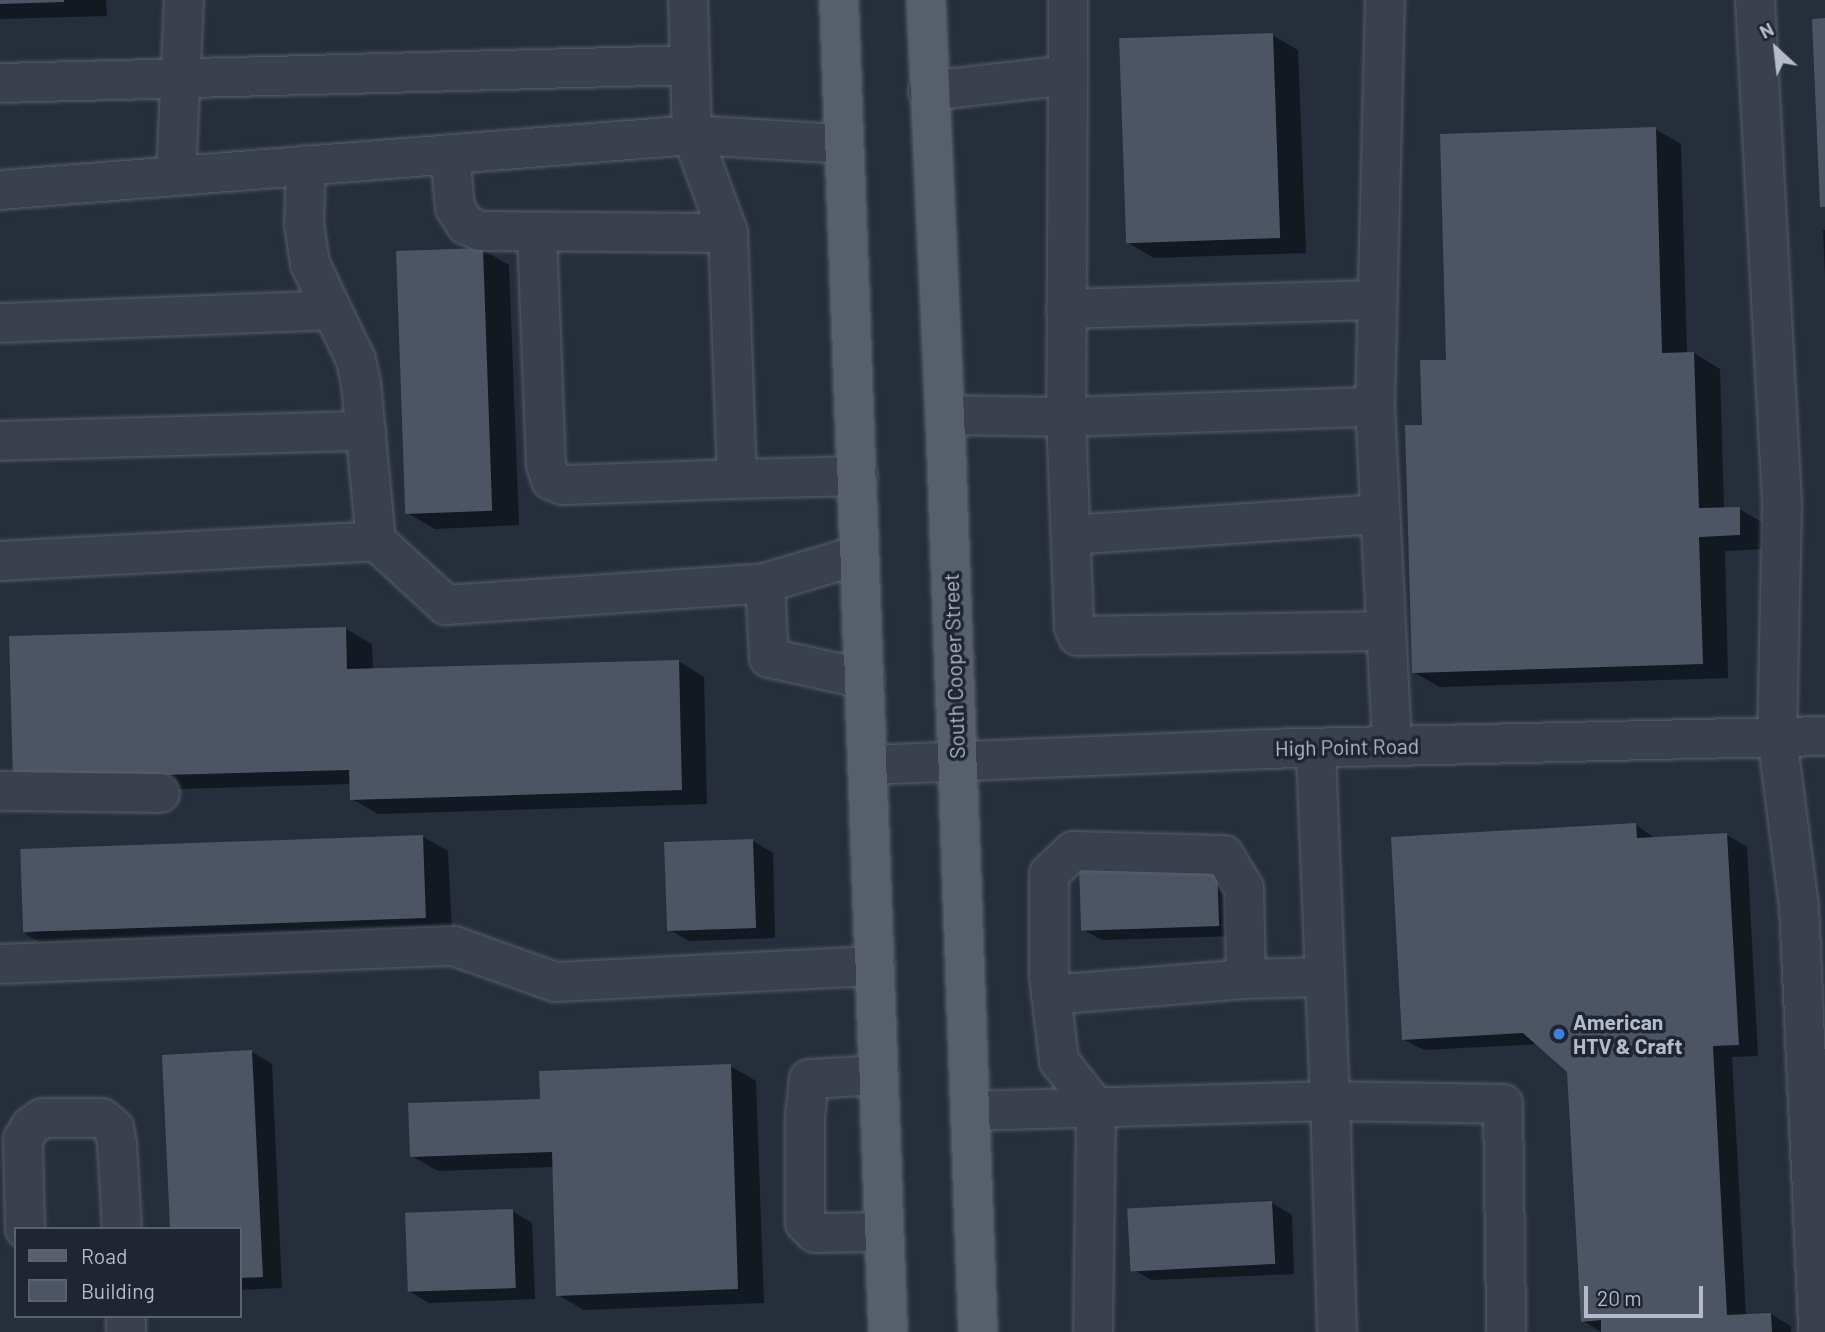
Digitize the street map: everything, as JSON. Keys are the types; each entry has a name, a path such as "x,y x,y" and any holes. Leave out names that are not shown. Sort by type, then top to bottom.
{"main road":[{"path":"839,0 888,1332"},
{"path":"899,0 906,66 928,90"},
{"name":"South Cooper Street","path":"926,0 928,90 945,415 978,1332"}],"street":[{"path":"176,176 184,0"},
{"path":"688,0 692,135 728,233 737,479"},
{"path":"1068,0 1066,417 1074,627 1078,636 1386,631"},
{"path":"1385,0 1376,407 1392,746"},
{"path":"1755,0 1782,504 1777,737 1799,906 1818,1332"},
{"path":"0,83 690,65"},
{"path":"928,90 1068,75"},
{"path":"0,190 692,135 844,144"},
{"path":"450,154 455,208 466,225 480,231 728,233"},
{"path":"306,165 304,224 310,264 356,360 366,431 376,541 446,605 765,583 859,555"},
{"path":"537,233 546,465 551,480 563,485 858,476"},
{"path":"1066,309 1377,300"},
{"path":"0,323 331,310"},
{"path":"945,415 1066,417 1376,407"},
{"path":"0,441 366,431"},
{"path":"1071,535 1381,514"},
{"path":"0,561 376,541"},
{"path":"765,583 769,658 865,678"},
{"name":"High Point Road","path":"869,765 1315,748 1825,736"},
{"path":"1315,748 1337,1332"},
{"path":"0,791 160,793"},
{"path":"1093,1332 1096,1108 1059,1061 1051,995 1049,874 1073,851 1224,855 1244,888 1246,979"},
{"path":"0,964 454,946 555,982 876,966"},
{"path":"1051,995 1246,979 1325,977"},
{"path":"879,1075 809,1079 805,1115 805,1223 815,1233 884,1232"},
{"path":"970,1111 1330,1101 1503,1104 1506,1332"},
{"path":"25,1227 23,1139 31,1126 43,1118 102,1118 114,1128 117,1143 122,1227"}],"building":[{"path":"0,0 64,0 64,2 0,4"},
{"path":"1825,18 1825,207 1820,207 1812,19"},
{"path":"1273,33 1280,238 1126,243 1119,38"},
{"path":"1656,127 1662,353 1694,352 1699,508 1740,507 1740,535 1699,537 1703,664 1412,673 1405,425 1422,425 1420,360 1446,360 1440,134"},
{"path":"483,248 492,511 405,514 396,251"},
{"path":"346,627 347,669 679,660 682,790 350,800 349,770 13,779 9,636"},
{"path":"1636,823 1637,838 1727,833 1739,1045 1713,1046 1727,1315 1771,1313 1772,1332 1601,1332 1601,1320 1581,1322 1567,1072 1523,1033 1402,1040 1391,837"},
{"path":"423,835 426,918 23,932 20,849"},
{"path":"753,839 756,928 667,931 664,842"},
{"path":"1217,865 1219,926 1081,931 1079,870"},
{"path":"252,1050 263,1277 242,1278 242,1227 170,1227 162,1055"},
{"path":"731,1064 738,1289 556,1296 552,1152 410,1157 408,1103 540,1099 539,1071"},
{"path":"1272,1201 1275,1264 1130,1272 1127,1209"},
{"path":"513,1209 516,1288 408,1292 405,1213"}],"place":[{"name":"American HTV & Craft","path":"1559,1034"}]}
